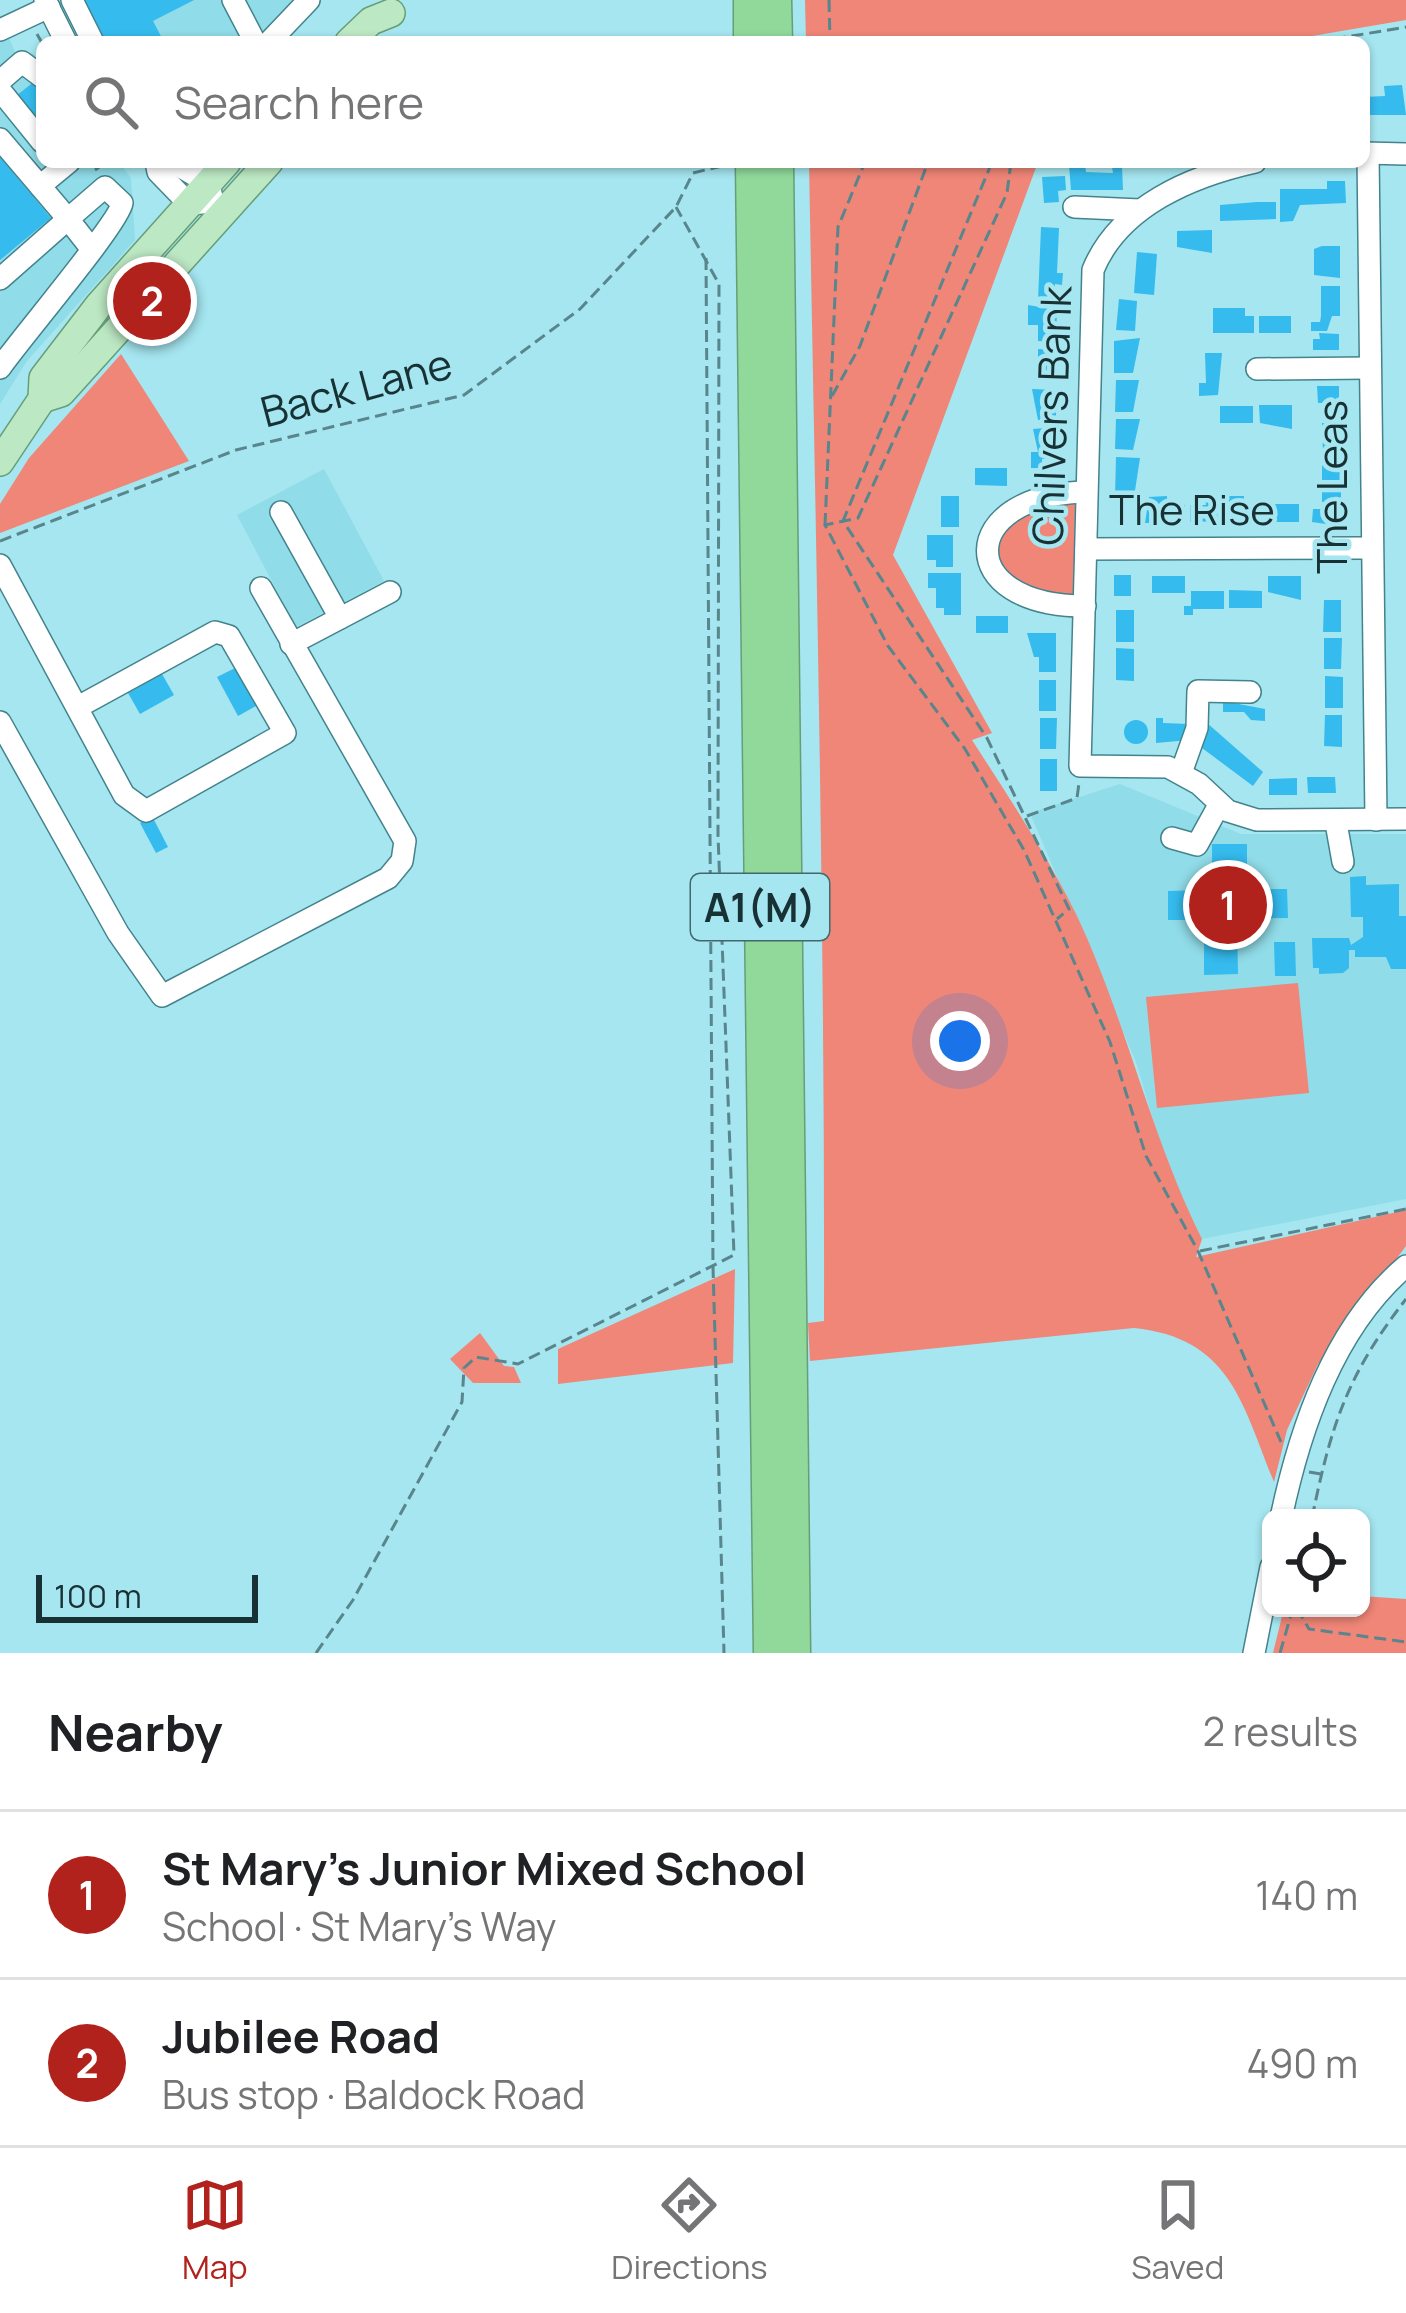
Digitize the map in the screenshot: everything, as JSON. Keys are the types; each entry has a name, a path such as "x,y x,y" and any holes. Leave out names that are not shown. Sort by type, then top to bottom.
{"highway":[{"path":"749,0 749,36"},
{"path":"776,0 777,36"},
{"name":"A1(M)","path":"740,168 769,1653"},
{"name":"A1(M)","path":"778,168 796,1653"}],"main road":[{"path":"355,36 398,7"},
{"path":"380,36 398,7"},
{"path":"0,462 42,399 43,378 99,305 212,192 258,168"}],"street":[{"path":"72,0 90,36"},
{"path":"233,0 252,36"},
{"path":"275,36 309,0"},
{"path":"0,30 47,4 63,36"},
{"path":"36,72 22,62 0,85 36,134"},
{"path":"0,139 90,247"},
{"path":"1370,153 1406,154"},
{"path":"40,186 60,168"},
{"path":"157,168 212,192"},
{"path":"180,168 212,192"},
{"name":"Chilvers Bank","path":"1080,766 1093,271 1103,250 1141,210 1194,180 1235,168"},
{"name":"The Leas","path":"1366,168 1376,820"},
{"path":"0,279 100,189 110,187 118,195 119,217 90,247 0,368"},
{"path":"1074,207 1141,210"},
{"path":"1257,369 1369,368"},
{"path":"1085,492 1040,495 1012,509 988,534 984,555 995,578 1031,601 1085,606"},
{"path":"281,512 340,618"},
{"name":"The Rise","path":"1086,549 1370,548"},
{"path":"0,565 124,795 146,811 285,733 230,636 215,632 77,706"},
{"path":"0,722 118,933 162,996 388,878 402,861 404,842 261,588"},
{"path":"291,644 390,592"},
{"path":"1181,773 1197,728 1198,691 1250,692"},
{"path":"1080,766 1138,764 1181,773 1219,806 1257,820 1406,820"},
{"path":"1172,838 1197,844 1219,806"},
{"path":"1336,823 1343,862"},
{"path":"1283,1509 1292,1467 1331,1363 1389,1280 1406,1266"},
{"path":"1254,1653 1262,1613"}],"path":[{"path":"829,0 830,36"},
{"path":"1355,36 1406,28"},
{"name":"Back Lane","path":"0,541 236,450 464,394 580,309 676,207 693,173 716,168"},
{"path":"863,168 838,227 825,525 888,646 977,769 1024,850 1110,1042 1147,1156 1198,1251 1292,1467"},
{"path":"831,398 860,346 926,168"},
{"path":"843,521 990,168"},
{"path":"825,525 858,518 1007,193 1010,168"},
{"path":"316,1653 353,1600 462,1402 464,1369 476,1357 518,1364 734,1255 718,835 718,284 676,207"},
{"path":"706,256 713,1267 724,1653"},
{"path":"843,521 987,739 1069,909 1055,920"},
{"path":"1025,817 1077,798 1080,766"},
{"path":"1198,1251 1406,1210"},
{"path":"1314,1509 1342,1395 1370,1346 1406,1299"},
{"path":"1280,1653 1292,1617"},
{"path":"1301,1617 1310,1629 1406,1642"}],"shaded area":[{"path":"72,0 310,0 275,36 90,36"},
{"path":"805,0 1406,0 1406,20 1312,36 806,36"},
{"path":"0,16 15,52 36,57 36,168 124,168 131,178 135,240 27,361 0,404"},
{"path":"809,168 1036,168 893,555 992,733 972,740 1052,869 1094,954 1167,1159 1202,1239 1196,1257 1406,1210 1406,1246 1318,1364 1287,1430 1274,1482 1228,1380 1192,1345 1167,1334 1134,1328 810,1361 808,1323 824,1321"},
{"path":"121,354 189,461 0,533 0,504 29,458"},
{"path":"324,469 384,581 296,627 237,515"},
{"path":"1075,502 1074,597 1035,599 990,558 1011,514"},
{"path":"1120,784 1241,834 1406,834 1406,1199 1202,1239 1169,1173 1136,1062 1030,813"},
{"path":"1298,983 1309,1093 1157,1108 1146,997"},
{"path":"735,1269 733,1363 558,1384 558,1349"},
{"path":"480,1333 504,1366 514,1367 521,1383 473,1383 450,1359"},
{"path":"1370,1597 1406,1599 1406,1653 1273,1653 1282,1617 1370,1617"}],"building":[{"path":"83,0 194,0 153,21 161,36 101,36"},
{"path":"36,80 36,120 16,96"},
{"path":"1402,85 1406,115 1370,115 1370,97 1385,96 1384,86"},
{"path":"0,157 51,218 0,260"},
{"path":"1069,168 1113,173 1112,168 1122,168 1123,190 1071,190"},
{"path":"1065,176 1066,190 1058,191 1059,202 1044,203 1042,177"},
{"path":"1327,181 1345,181 1346,203 1300,205 1293,221 1280,222 1280,189 1327,189"},
{"path":"1276,202 1276,219 1220,221 1220,205"},
{"path":"1041,227 1059,228 1057,273 1063,273 1062,285 1055,284 1055,301 1038,301"},
{"path":"1212,230 1212,253 1177,247 1177,231"},
{"path":"1340,246 1340,278 1314,275 1314,249"},
{"path":"1137,252 1157,254 1154,295 1134,293"},
{"path":"1321,286 1340,286 1340,316 1332,316 1327,331 1311,331 1311,322 1320,322"},
{"path":"1119,299 1137,301 1135,331 1116,330"},
{"path":"1028,305 1057,310 1056,342 1038,341 1038,325 1028,325"},
{"path":"1213,308 1245,308 1245,316 1254,316 1254,333 1213,333"},
{"path":"1259,316 1291,316 1291,333 1259,333"},
{"path":"1319,333 1339,334 1339,350 1313,350 1313,339 1320,339"},
{"path":"1140,338 1133,373 1114,373 1114,341"},
{"path":"1038,349 1056,350 1055,382 1038,381"},
{"path":"1205,353 1222,353 1218,395 1199,396 1199,383 1206,383"},
{"path":"1116,380 1139,380 1133,412 1115,412"},
{"path":"1317,386 1339,386 1339,403 1318,403"},
{"path":"1032,389 1056,390 1056,420 1038,420"},
{"path":"1259,405 1292,405 1292,429 1260,423"},
{"path":"1220,406 1253,406 1253,423 1220,423"},
{"path":"1116,419 1140,419 1133,450 1115,449"},
{"path":"1322,423 1340,423 1340,455 1323,455"},
{"path":"1057,427 1056,459 1042,459 1042,468 1031,468 1031,452 1038,452 1033,429"},
{"path":"1116,457 1140,458 1134,497 1115,497"},
{"path":"1322,462 1341,462 1341,501 1322,502"},
{"path":"975,468 1007,468 1007,486 975,485"},
{"path":"941,496 959,496 959,527 941,527"},
{"path":"1167,496 1167,506 1185,505 1185,522 1145,523 1149,497"},
{"path":"1205,496 1224,496 1224,521 1190,522 1190,505 1206,505"},
{"path":"1226,496 1244,496 1244,505 1262,505 1263,521 1229,521"},
{"path":"1267,504 1299,504 1299,522 1267,522"},
{"path":"1313,509 1339,509 1340,526 1312,522"},
{"path":"927,535 953,535 953,567 936,567 936,560 927,560"},
{"path":"928,573 961,573 961,615 944,615 944,608 936,608 936,588 928,588"},
{"path":"1114,575 1131,575 1131,596 1114,596"},
{"path":"1152,576 1185,576 1185,593 1152,593"},
{"path":"1268,576 1301,576 1301,600 1268,592"},
{"path":"1229,590 1262,591 1262,608 1229,608"},
{"path":"1191,591 1224,591 1224,609 1193,609 1193,615 1184,615 1184,606 1191,606"},
{"path":"1324,600 1341,600 1341,632 1323,632"},
{"path":"1116,610 1134,610 1134,642 1116,642"},
{"path":"976,616 1008,616 1008,633 976,633"},
{"path":"1027,633 1056,633 1056,672 1039,672 1039,657 1034,657"},
{"path":"1324,638 1342,638 1341,669 1324,669"},
{"path":"1116,648 1134,649 1134,681 1116,680"},
{"path":"237,667 258,705 238,716 217,677"},
{"path":"162,674 174,695 140,714 128,693"},
{"path":"1325,676 1343,677 1343,708 1325,708"},
{"path":"1039,680 1056,680 1056,711 1039,711"},
{"path":"1223,701 1265,709 1265,721 1251,720 1244,712 1223,712"},
{"path":"1325,715 1342,715 1342,747 1324,746"},
{"path":"1040,718 1057,718 1056,749 1040,749"},
{"path":"1156,718 1163,718 1163,723 1189,724 1189,740 1156,743"},
{"path":"1136,720 1145,723 1145,741 1136,744 1127,741 1124,732 1127,723"},
{"path":"1207,723 1263,772 1253,786 1198,745"},
{"path":"1040,759 1057,759 1057,791 1040,791"},
{"path":"1307,777 1335,777 1336,793 1308,793"},
{"path":"1297,778 1297,795 1269,795 1269,779"},
{"path":"152,816 168,847 156,853 140,823"},
{"path":"1212,844 1247,844 1247,874 1258,874 1258,889 1287,889 1288,918 1237,919 1238,974 1204,975 1204,920 1168,920 1168,891 1202,890 1202,872 1212,872"},
{"path":"1366,876 1366,885 1399,884 1399,916 1406,916 1406,969 1391,969 1386,957 1355,957 1355,950 1349,950 1349,968 1343,973 1319,974 1319,968 1313,968 1312,938 1349,938 1351,945 1363,937 1363,917 1351,917 1350,877"},
{"path":"1274,942 1295,942 1296,976 1275,976"}],"place":[{"name":"Jubilee Road","path":"152,301"},
{"name":"St Mary's Junior Mixed School","path":"1228,905"}]}
